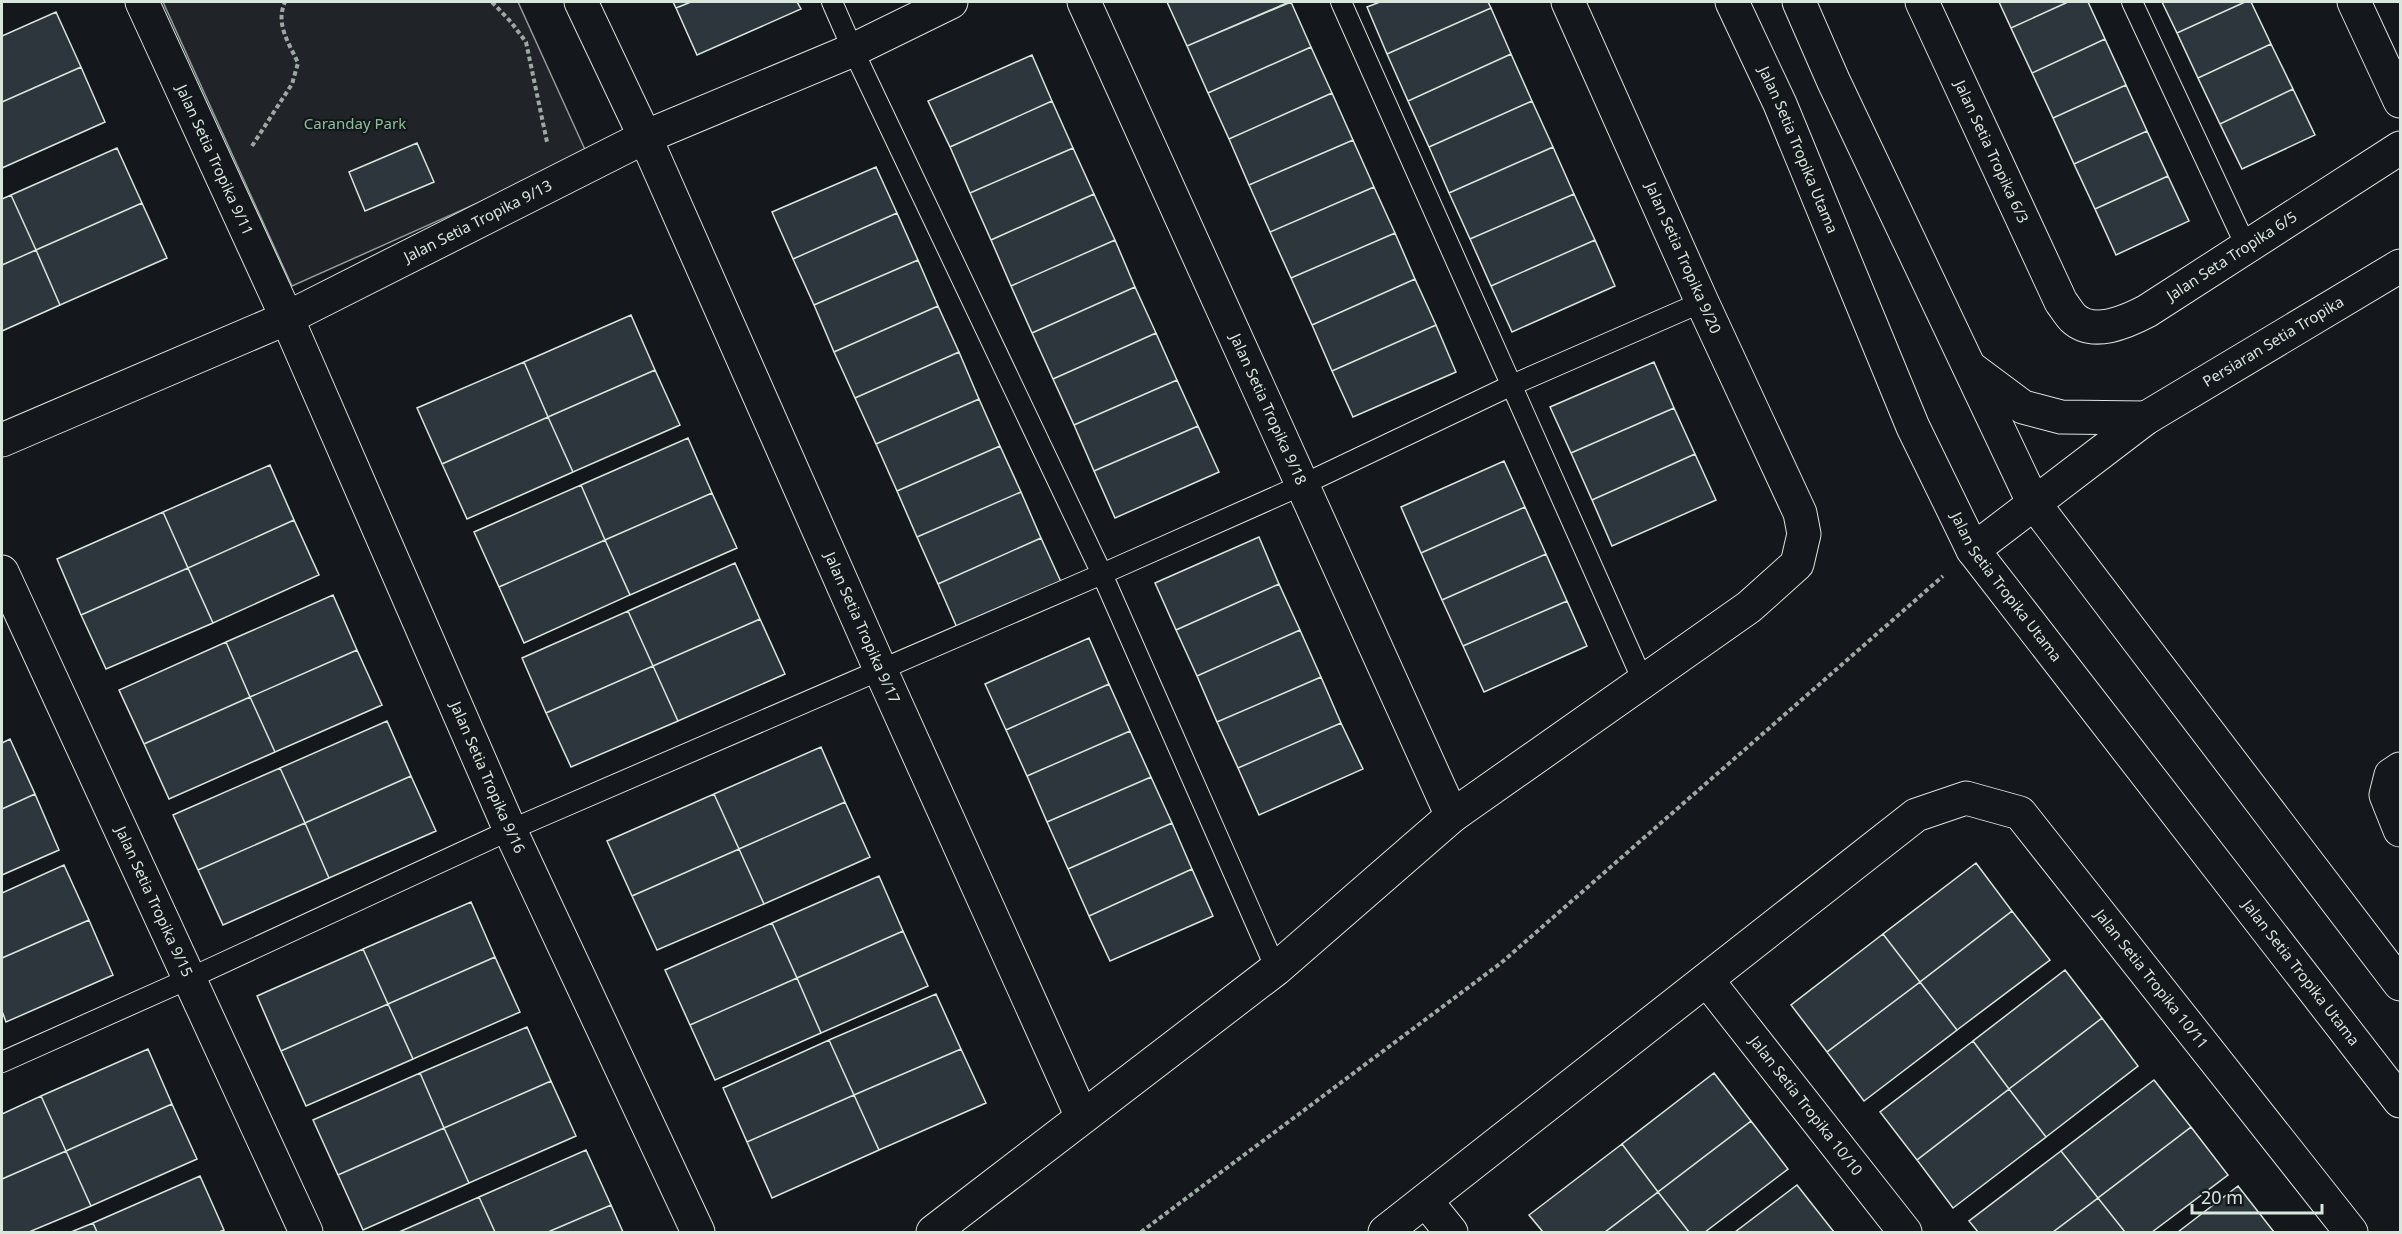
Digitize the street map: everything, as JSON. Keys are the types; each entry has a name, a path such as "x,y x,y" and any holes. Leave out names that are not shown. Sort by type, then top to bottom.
{"street":[{"name":"Jalan Setia Tropika 9/11","path":"142,2 287,318"},
{"name":"Jalan Setia Tropika 9/17","path":"581,2 645,137 1082,1118"},
{"name":"Jalan Setia Tropika 9/13","path":"2,440 287,318 645,137 853,50 951,2"},
{"name":"Jalan Setia Tropika 9/18","path":"1084,2 1452,816"},
{"name":"Jalan Setia Tropika 9/20","path":"1568,2 1702,302 1800,513 1804,534 1797,564 1749,607 1643,681"},
{"name":"Jalan Setia Tropika Utama","path":"1732,2 1780,104 1913,428 1973,550 2400,1101"},
{"path":"1799,2 1833,80 2033,502 2400,984"},
{"name":"Jalan Setia Tropika 6/3","path":"1922,2 2061,302"},
{"path":"2354,2 2400,101"},
{"name":"Jalan Seta Tropika 6/5","path":"2061,302 2075,320 2098,328 2125,322 2146,311 2400,148"},
{"name":"Persiaran Setia Tropika","path":"1973,550 2146,418 2400,266"},
{"name":"Jalan Setia Tropika 9/16","path":"287,318 510,830 698,1233"},
{"path":"1968,366 2023,407 2061,417 2146,418"},
{"name":"Jalan Setia Tropika 9/15","path":"2,572 306,1233"},
{"path":"933,1233 1276,969 1452,816 1643,681"},
{"path":"2399,829 2386,795 2391,775 2400,769"},
{"name":"Jalan Setia Tropika 10/11","path":"1385,1233 1916,815 1966,798 2020,813 2351,1233"},
{"name":"Jalan Setia Tropika 10/10","path":"1707,980 1905,1233"},
{"path":"1426,1201 1451,1233"}],"lane":[{"path":"832,2 1102,574 1276,969"},
{"path":"1341,2 1643,681"},
{"path":"2132,2 2246,246"},
{"path":"2,1062 510,830 1102,574 1302,485 1512,385 1702,302"}],"path":[{"path":"226,186 292,84 298,63 281,25 280,12 285,2"},
{"path":"492,2 511,22 525,42 555,182"},
{"path":"1141,1233 1501,963 1973,550"}],"green space":[{"name":"Caranday Park","path":"163,2 518,2 587,154 292,286"}],"building":[{"path":"673,2 691,2 676,8"},
{"path":"691,2 797,2 801,9 697,55 676,8"},
{"path":"1167,2 1289,2 1187,46"},
{"path":"1291,2 1311,47 1208,93 1187,46"},
{"path":"1380,2 1488,2 1491,8 1387,54 1367,7"},
{"path":"1999,2 2068,2 2011,28"},
{"path":"2068,2 2088,2 2105,39 2032,73 2011,28"},
{"path":"2162,2 2245,2 2177,33"},
{"path":"2245,2 2251,2 2271,44 2198,78 2177,33"},
{"path":"1491,8 1511,54 1408,101 1387,54"},
{"path":"56,12 81,67 2,102 2,36"},
{"path":"2105,39 2126,85 2053,118 2032,73"},
{"path":"2271,44 2293,89 2220,124 2198,78"},
{"path":"1311,47 1332,93 1229,139 1208,93"},
{"path":"1511,54 1532,101 1429,147 1408,101"},
{"path":"1032,55 1052,101 950,147 928,101"},
{"path":"81,67 105,122 2,168 2,102"},
{"path":"2126,85 2147,131 2074,164 2053,118"},
{"path":"2293,89 2315,135 2242,169 2220,124"},
{"path":"1332,93 1353,140 1249,185 1229,139"},
{"path":"1052,101 1073,148 970,193 950,147"},
{"path":"1532,101 1553,147 1449,193 1429,147"},
{"path":"2147,131 2168,176 2095,209 2074,164"},
{"path":"1353,140 1374,187 1270,232 1249,185"},
{"path":"417,143 434,182 365,211 349,172"},
{"path":"1553,147 1574,194 1470,239 1449,193"},
{"path":"117,148 142,203 36,250 11,195"},
{"path":"1073,148 1094,194 991,240 970,193"},
{"path":"876,167 897,213 793,259 772,212"},
{"path":"2168,176 2189,221 2116,255 2095,209"},
{"path":"1374,187 1395,233 1291,278 1270,232"},
{"path":"1094,194 1115,240 1011,286 991,240"},
{"path":"1574,194 1595,240 1491,286 1470,239"},
{"path":"11,195 36,250 2,265 2,199"},
{"path":"142,203 167,258 60,305 36,250"},
{"path":"897,213 918,260 814,305 793,259"},
{"path":"1395,233 1415,279 1312,325 1291,278"},
{"path":"1115,240 1135,287 1032,333 1011,286"},
{"path":"1595,240 1615,286 1512,332 1491,286"},
{"path":"36,250 60,305 2,331 2,265"},
{"path":"918,260 938,306 834,352 814,305"},
{"path":"1415,279 1436,325 1332,371 1312,325"},
{"path":"1135,287 1156,333 1053,379 1032,333"},
{"path":"938,306 959,352 855,398 834,352"},
{"path":"631,315 655,370 548,417 524,362"},
{"path":"1436,325 1456,372 1353,417 1332,371"},
{"path":"1156,333 1177,380 1074,425 1053,379"},
{"path":"959,352 979,399 876,444 855,398"},
{"path":"524,362 548,417 442,464 417,408"},
{"path":"1654,362 1674,408 1571,453 1550,407"},
{"path":"655,370 680,425 573,472 548,417"},
{"path":"1177,380 1198,426 1094,471 1074,425"},
{"path":"979,399 1000,446 897,491 876,444"},
{"path":"1674,408 1695,454 1592,500 1571,453"},
{"path":"548,417 573,472 467,519 442,464"},
{"path":"1198,426 1219,472 1115,518 1094,471"},
{"path":"688,438 712,493 605,540 581,485"},
{"path":"1000,446 1021,492 917,537 897,491"},
{"path":"1695,454 1716,500 1612,546 1592,500"},
{"path":"1504,461 1525,507 1421,553 1401,507"},
{"path":"270,465 294,520 188,568 163,512"},
{"path":"581,485 605,540 499,587 474,532"},
{"path":"1021,492 1041,538 938,584 917,537"},
{"path":"712,493 737,548 630,595 605,540"},
{"path":"1525,507 1546,554 1442,600 1421,553"},
{"path":"163,512 188,568 81,615 57,559"},
{"path":"294,520 319,575 213,623 188,568"},
{"path":"1259,537 1279,584 1176,630 1155,583"},
{"path":"1041,538 1062,584 958,630 938,584"},
{"path":"605,540 630,595 524,643 499,587"},
{"path":"1546,554 1567,601 1463,646 1442,600"},
{"path":"735,563 760,619 653,666 628,611"},
{"path":"188,568 213,623 106,669 81,615"},
{"path":"1279,584 1300,630 1197,676 1176,630"},
{"path":"333,595 357,650 250,697 226,642"},
{"path":"1567,601 1587,646 1484,692 1463,646"},
{"path":"628,611 653,666 546,713 522,658"},
{"path":"760,619 785,674 678,721 653,666"},
{"path":"1300,630 1321,677 1217,722 1197,676"},
{"path":"1089,638 1109,684 1006,730 985,684"},
{"path":"226,642 250,697 144,744 119,690"},
{"path":"357,650 382,705 275,752 250,697"},
{"path":"653,666 678,721 571,767 546,713"},
{"path":"1321,677 1341,723 1238,768 1217,722"},
{"path":"1109,684 1130,731 1027,776 1006,730"},
{"path":"250,697 275,752 169,799 144,744"},
{"path":"387,721 411,776 305,823 280,768"},
{"path":"1341,723 1363,769 1259,815 1238,768"},
{"path":"1130,731 1151,777 1047,822 1027,776"},
{"path":"10,739 35,794 2,809 2,743"},
{"path":"821,747 845,802 739,849 714,794"},
{"path":"280,768 305,823 198,870 173,815"},
{"path":"411,776 436,831 329,878 305,823"},
{"path":"1151,777 1172,823 1068,869 1047,822"},
{"path":"35,794 59,850 2,875 2,809"},
{"path":"714,794 739,849 632,896 607,841"},
{"path":"845,802 870,857 764,904 739,849"},
{"path":"305,823 329,878 223,925 198,870"},
{"path":"1172,823 1192,869 1089,916 1068,869"},
{"path":"739,849 764,904 657,950 632,896"},
{"path":"1976,863 2012,911 1920,982 1883,934"},
{"path":"64,865 89,920 2,958 2,893"},
{"path":"1192,869 1213,916 1110,961 1089,916"},
{"path":"879,876 903,931 797,978 772,923"},
{"path":"471,902 495,957 388,1004 363,949"},
{"path":"2012,911 2050,960 1957,1030 1920,982"},
{"path":"89,920 113,975 6,1022 2,1011 2,958"},
{"path":"772,923 797,978 690,1025 665,970"},
{"path":"903,931 928,986 821,1033 797,978"},
{"path":"1883,934 1920,982 1827,1052 1791,1005"},
{"path":"363,949 388,1004 281,1051 257,996"},
{"path":"495,957 520,1012 413,1059 388,1004"},
{"path":"2065,970 2102,1018 2009,1089 1973,1041"},
{"path":"797,978 821,1033 715,1080 690,1025"},
{"path":"1920,982 1957,1030 1864,1101 1827,1052"},
{"path":"936,994 961,1049 854,1095 829,1040"},
{"path":"388,1004 413,1059 306,1106 281,1051"},
{"path":"2102,1018 2138,1066 2046,1137 2009,1089"},
{"path":"527,1027 551,1081 444,1128 420,1073"},
{"path":"829,1040 854,1095 747,1142 723,1088"},
{"path":"1973,1041 2009,1089 1917,1160 1880,1112"},
{"path":"148,1049 172,1104 66,1151 41,1096"},
{"path":"961,1049 986,1103 879,1150 854,1095"},
{"path":"420,1073 444,1128 338,1175 313,1120"},
{"path":"1714,1073 1751,1121 1658,1192 1622,1144"},
{"path":"2154,1080 2191,1127 2098,1198 2061,1151"},
{"path":"551,1081 576,1136 469,1183 444,1128"},
{"path":"2009,1089 2046,1137 1953,1208 1917,1160"},
{"path":"854,1095 879,1150 772,1198 747,1142"},
{"path":"41,1096 66,1151 2,1179 2,1114"},
{"path":"172,1104 197,1159 91,1206 66,1151"},
{"path":"1751,1121 1788,1169 1705,1232 1689,1232 1658,1192"},
{"path":"2191,1127 2228,1175 2152,1232 2125,1232 2098,1198"},
{"path":"444,1128 469,1183 363,1230 338,1175"},
{"path":"1622,1144 1658,1192 1605,1232 1543,1232 1529,1215"},
{"path":"586,1150 611,1205 548,1232 495,1232 479,1197"},
{"path":"66,1151 91,1206 29,1232 2,1232 2,1179"},
{"path":"2061,1151 2098,1198 2053,1232 1978,1232 1969,1221"},
{"path":"200,1176 224,1230 219,1232 97,1232 93,1223"},
{"path":"1797,1185 1834,1232 1735,1232"},
{"path":"2238,1186 2274,1232 2178,1232"},
{"path":"1658,1192 1689,1232 1605,1232"},
{"path":"479,1197 495,1232 399,1232"},
{"path":"2098,1198 2125,1232 2053,1232"},
{"path":"611,1205 623,1232 548,1232"},
{"path":"93,1223 97,1232 71,1232"}]}
